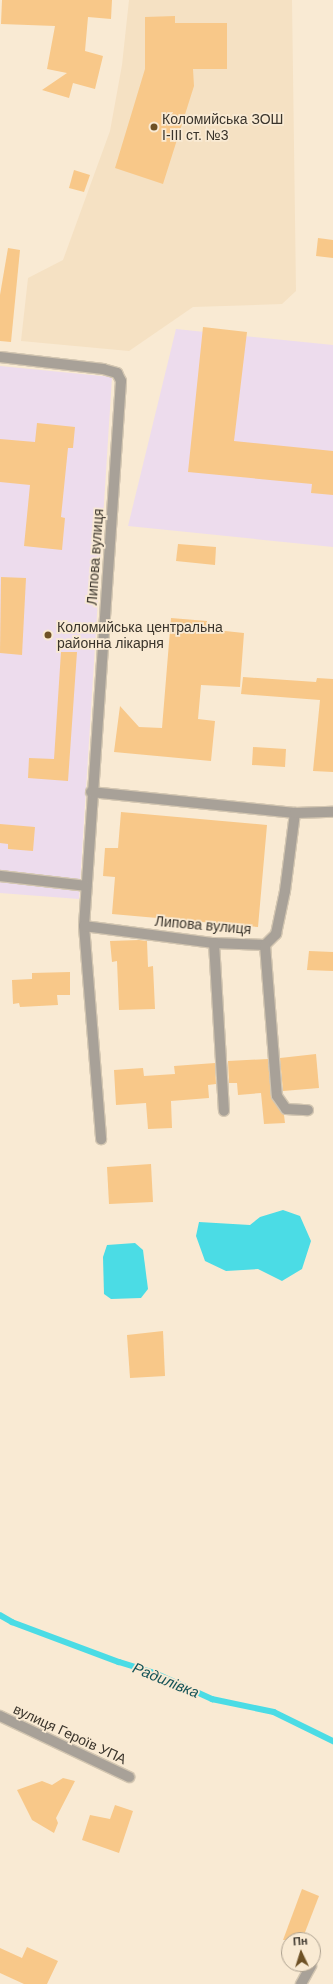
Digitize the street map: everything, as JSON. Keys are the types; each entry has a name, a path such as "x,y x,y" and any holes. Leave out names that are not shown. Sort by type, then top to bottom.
{"street":[{"name":"Липова вулиця","path":"0,357 103,369 117,373 121,381 91,792 84,926 101,1139"},
{"path":"91,792 295,813 333,812"},
{"name":"Липова вулиця","path":"84,926 214,943 265,944 276,934 285,891 295,813"},
{"path":"0,876 86,886"},
{"path":"214,943 224,1111"},
{"path":"265,944 277,1096 286,1110 308,1110"},
{"name":"вулиця Героїв УПА","path":"0,1716 129,1777"},
{"path":"301,1984 308,1972"}],"shaded area":[{"path":"129,0 292,0 296,291 282,304 193,307 129,351 21,341 28,278 63,260 110,131 122,65"},
{"path":"176,329 333,345 333,547 128,526"},
{"name":"Коломийська центральна районна лікарня","path":"0,366 112,377 79,899 0,893"}],"water":[{"path":"283,1210 300,1216 311,1241 302,1269 282,1281 258,1269 226,1271 205,1261 196,1236 199,1222 250,1225 260,1217"},
{"path":"135,1243 143,1250 148,1289 141,1298 111,1299 104,1294 103,1257 107,1245"}],"building":[{"path":"2,0 112,0 111,19 88,17 85,51 103,56 95,89 73,83 69,98 42,90 67,73 47,69 55,26 1,24"},
{"path":"175,16 175,23 227,23 227,69 193,69 194,86 163,184 115,168 145,69 145,17"},
{"path":"74,170 90,175 84,192 69,188"},
{"path":"318,238 333,240 333,258 316,256"},
{"path":"8,248 20,250 11,342 0,341 0,295"},
{"path":"203,327 247,332 234,441 333,451 333,495 311,493 312,484 188,472"},
{"path":"37,423 75,427 73,448 68,448 61,517 65,518 62,550 24,546 30,485 0,482 0,439 35,442"},
{"path":"178,544 216,547 215,565 176,561"},
{"path":"1,577 26,578 22,655 0,653"},
{"path":"171,618 207,621 206,629 244,633 240,687 201,685 198,719 215,721 211,761 114,752 120,706 139,727 162,728"},
{"path":"61,652 77,652 68,781 28,778 29,758 54,759"},
{"path":"243,677 316,682 317,678 333,679 333,772 313,771 320,700 241,694"},
{"path":"253,747 286,749 285,767 252,765"},
{"path":"121,812 267,825 258,927 112,914 115,877 103,876 105,848 118,848"},
{"path":"0,824 35,827 33,851 8,849 8,844 0,843"},
{"path":"110,941 147,941 148,967 153,966 155,1009 119,1010 117,961 112,962"},
{"path":"309,951 333,952 333,971 307,970"},
{"path":"70,972 70,995 57,995 58,1005 20,1007 19,1003 13,1004 12,980 32,979 32,973"},
{"path":"316,1054 319,1088 283,1091 280,1058"},
{"path":"268,1059 271,1097 284,1115 285,1123 264,1124 261,1093 238,1095 237,1083 229,1083 228,1061"},
{"path":"215,1063 216,1084 208,1085 209,1098 171,1101 172,1128 148,1129 146,1103 116,1105 114,1070 143,1068 144,1076 175,1074 174,1066"},
{"path":"151,1164 153,1202 109,1204 107,1167"},
{"path":"163,1331 165,1376 130,1378 127,1335"},
{"path":"63,1778 75,1781 56,1818 58,1823 54,1833 32,1820 17,1790 42,1781 52,1785"},
{"path":"115,1805 133,1811 119,1853 82,1840 90,1815 110,1819"},
{"path":"302,1889 319,1896 305,1932 286,1932"},
{"path":"27,1947 58,1961 47,1984 24,1984 0,1973 0,1948 22,1958"}],"waterway":[{"name":"Радилівка","path":"0,1615 12,1622 119,1662 155,1673 212,1699 274,1712 333,1741"}],"place":[{"name":"Коломийська ЗОШ І-ІІІ ст. №3","path":"154,127"},
{"name":"Коломийська центральна районна лікарня","path":"48,635"}]}
